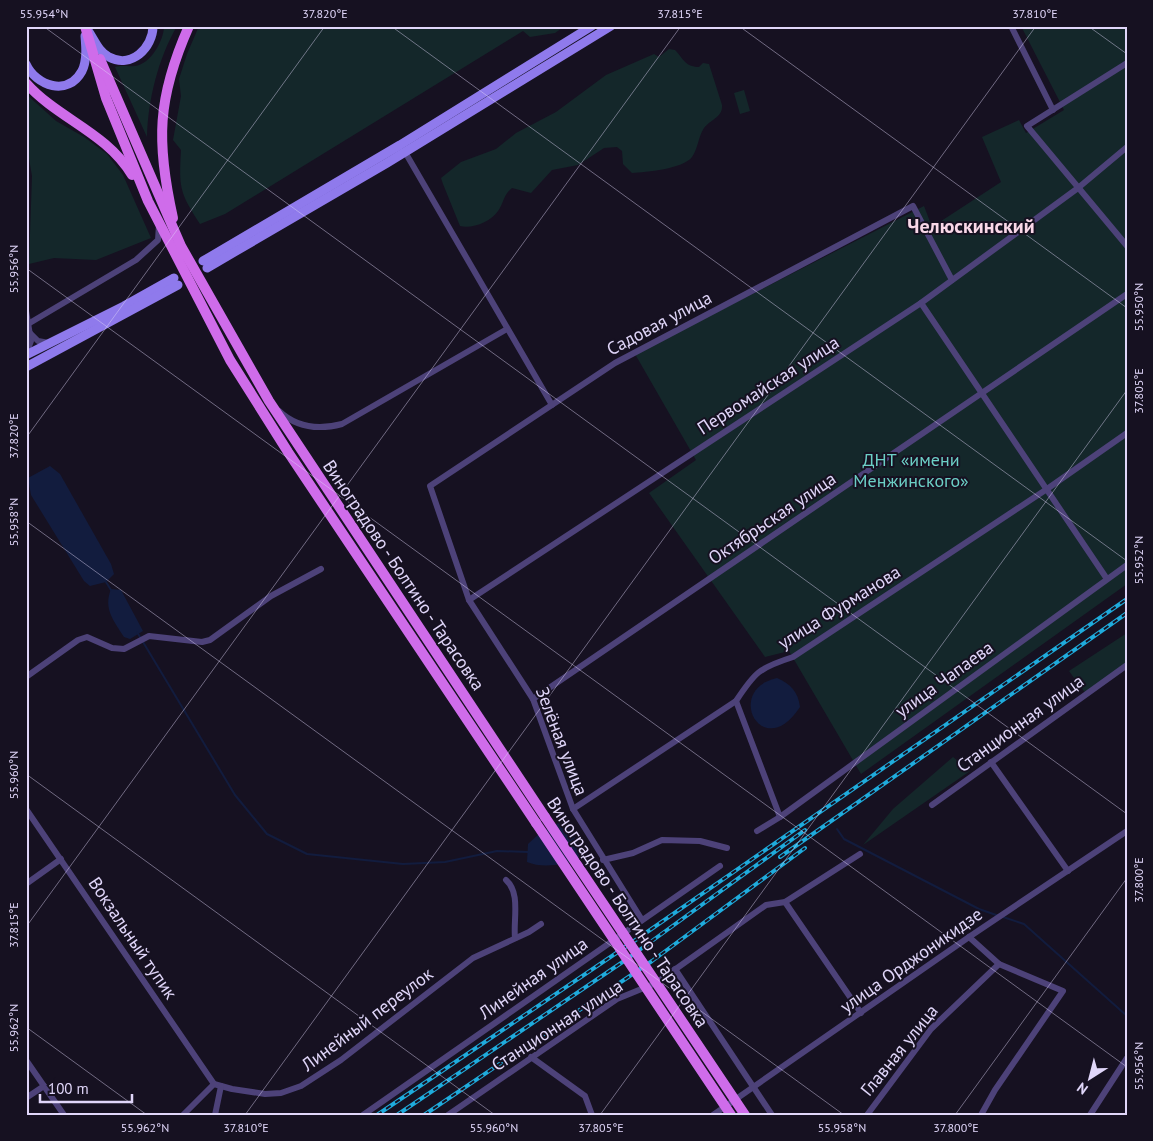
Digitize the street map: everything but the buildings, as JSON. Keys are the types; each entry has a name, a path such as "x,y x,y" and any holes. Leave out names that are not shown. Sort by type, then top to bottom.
{"main road":[{"name":"Виноградово - Болтино - Тарасовка","path":"85,26 106,98 148,201 230,360 288,452 731,1115"},
{"name":"Виноградово - Болтино - Тарасовка","path":"85,26 181,246 269,401 745,1115"},
{"path":"181,246 164,176 161,133 164,96 173,61 189,26"},
{"path":"26,83 35,94 56,110 86,128 115,151 148,201"}],"street":[{"path":"85,26 102,52 120,60 132,59 145,50 151,40 153,26"},
{"path":"26,64 33,75 45,84 61,86 74,80 84,64 86,49 85,26"},
{"path":"205,264 385,159 592,26"},
{"path":"385,159 405,152 611,26"},
{"path":"1011,26 1053,110"},
{"path":"1127,63 1027,126 1127,246"},
{"name":"Первомайская улица","path":"469,600 921,303 1078,188 1127,148"},
{"path":"405,152 552,405"},
{"name":"Садовая улица","path":"430,486 615,363 913,206 952,280"},
{"path":"28,324 150,249 158,240 158,221"},
{"path":"26,355 176,281 26,367"},
{"name":"Октябрьская улица","path":"532,699 1127,294"},
{"path":"921,303 1107,579"},
{"path":"26,311 30,333 30,346 26,355"},
{"path":"269,401 283,415 302,425 328,428 342,424 508,329"},
{"path":"30,333 38,341 50,343"},
{"name":"улица Фурманова","path":"572,809 736,701 749,680 765,666 793,658 1047,489 1127,433"},
{"name":"Зелёная улица","path":"430,486 469,600 532,699 572,809 642,920"},
{"name":"улица Чапаева","path":"780,817 1127,565"},
{"path":"26,677 78,640 88,637 112,648 124,649 149,636 202,642 210,640 272,596 321,570"},
{"name":"Станционная улица","path":"932,805 1127,665"},
{"path":"736,701 780,817 757,831"},
{"path":"991,762 1068,871"},
{"name":"Вокзальный тупик","path":"26,809 217,1085"},
{"name":"улица Орджоникидзе","path":"713,1115 1127,831"},
{"path":"603,860 633,853 662,840 700,841 727,848"},
{"name":"Станционная улица","path":"448,1115 617,999 656,983 766,905 785,902 860,854"},
{"path":"26,884 61,860"},
{"name":"Линейная улица","path":"363,1115 720,866"},
{"path":"506,880 512,885 515,900 515,938"},
{"path":"785,902 860,1013"},
{"name":"Линейный переулок","path":"217,1085 265,1094 281,1093 302,1086 341,1060 474,958 541,924"},
{"path":"970,937 999,964 1063,991 995,1090 981,1115"},
{"name":"Главная улица","path":"867,1115 932,1029 999,964"},
{"path":"676,969 772,1115"},
{"path":"530,1057 585,1096 592,1115"},
{"path":"1090,1115 1127,1058"},
{"path":"26,1060 64,1115"},
{"path":"183,1115 217,1085"},
{"path":"215,1115 217,1085"},
{"path":"26,1098 44,1086"}],"green space":[{"path":"164,26 177,26 164,52 155,80 149,109 147,137 115,67 135,66 146,61 156,51 162,38"},
{"path":"199,26 565,26 555,33 530,37 523,31 225,214 200,224 184,196 180,173 181,150 173,140 181,96 179,79"},
{"name":"ДНТ «имени Менжинского»","path":"1021,26 1127,26 1127,584 861,774 789,651 765,657 649,493 696,460 635,354 924,206 932,227 1001,182 982,137 1019,120 1026,133 1064,110"},
{"path":"669,49 675,50 685,62 694,67 699,67 703,63 709,64 722,105 719,115 704,128 692,157 673,167 632,173 623,164 622,151 617,147 604,148 578,165 552,170 531,193 512,188 507,193 498,211 491,218 475,225 460,226 441,178 461,162 496,149 516,133 556,112 606,75 654,54 659,57"},
{"path":"744,90 750,111 740,114 734,93"},
{"path":"26,94 56,121 84,137 107,154 123,175 151,238 96,260 54,258 29,264 32,176 26,141"},
{"path":"1127,633 1127,664 1086,694 1069,671"},
{"path":"953,757 970,771 863,845 893,809"}],"water":[{"path":"50,466 60,474 111,564 114,574 106,582 90,586 84,581 31,495 28,478"},
{"path":"111,589 121,590 143,631 130,639 124,637 109,609 108,603"},
{"path":"777,678 793,689 800,707 786,723 773,728 762,726 754,718 751,707 753,696 761,685"},
{"path":"562,821 571,821 580,860 547,865 527,862 528,844 541,832"}],"waterway":[{"path":"106,582 111,590"},
{"path":"137,632 235,795 267,834 307,854 403,864 445,862 497,851 528,852"},
{"path":"837,829 844,839 979,909 999,916"},
{"path":"1003,917 1024,924 1127,1016"}],"railway":[{"path":"377,1115 637,939 1127,599"},
{"path":"780,857 1127,613"},
{"path":"397,1115 627,959 805,830"},
{"path":"424,1115 652,961 805,848"}],"district":[{"name":"Челюскинский","path":"971,226"}]}
